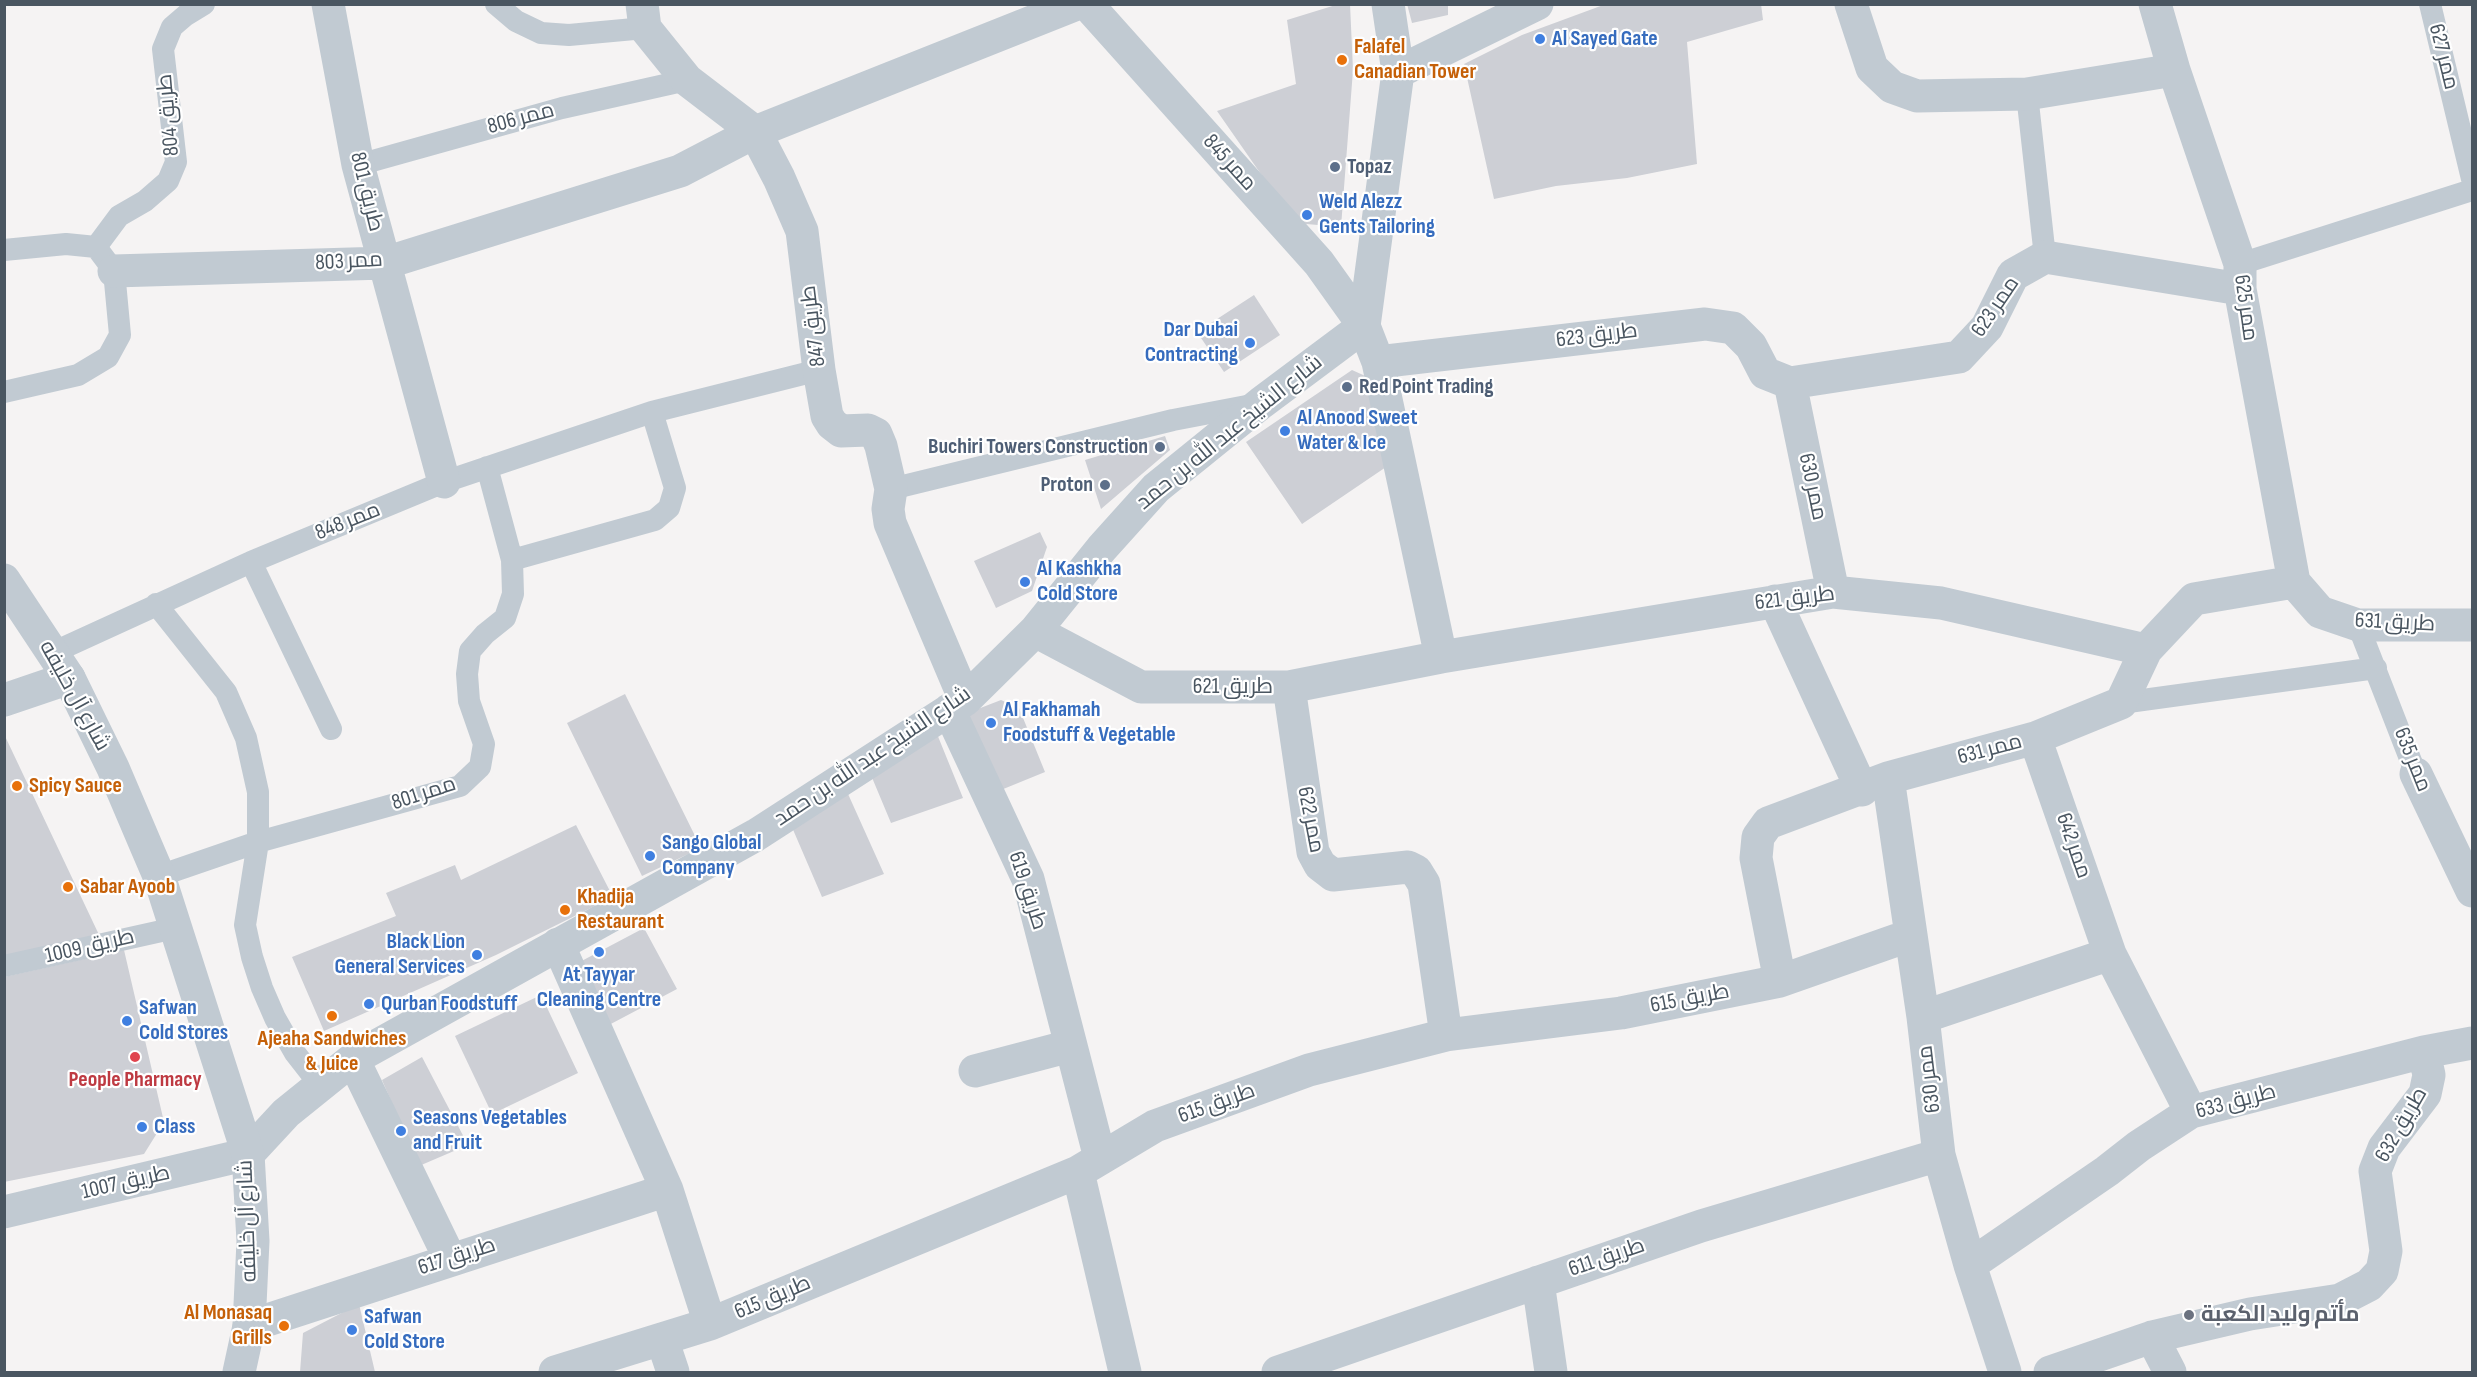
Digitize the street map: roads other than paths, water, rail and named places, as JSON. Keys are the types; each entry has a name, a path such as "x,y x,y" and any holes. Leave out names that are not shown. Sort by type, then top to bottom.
{"street":[{"name":"طريق 801","path":"328,4 358,165 444,482"},
{"name":"ممر 803","path":"105,259 385,262 680,171 755,132 1077,4"},
{"name":"ممر 845","path":"1087,4 1319,263 1364,326"},
{"path":"1388,4 1398,72 1364,326 1378,362 1442,657"},
{"path":"1398,72 1538,4"},
{"path":"1851,4 1872,68 1893,87 1917,96 2027,94 2174,70"},
{"name":"ممر 625","path":"2155,4 2240,277 2294,582"},
{"path":"643,16 687,80 755,132"},
{"name":"طريق 847","path":"755,132 802,231 827,416 832,424 841,431 867,430 876,434 891,489 888,509 890,523 957,705"},
{"path":"2045,257 2240,277"},
{"name":"ممر 623","path":"1790,383 1959,357 1987,327 2013,275 2045,257"},
{"name":"طريق 623","path":"1378,362 1705,324 1733,328 1751,346 1765,373 1790,383"},
{"name":"شارع الشيخ عبد الله بن حمد","path":"248,1154 286,1113 353,1059 756,835 957,705 1035,632 1102,548 1156,488 1261,403 1364,326"},
{"name":"ممر 630","path":"1790,383 1833,592"},
{"name":"شارع آل خليفه","path":"4,580 61,666 113,768 159,876 248,1154 253,1241 249,1326 239,1372"},
{"path":"2121,704 2146,650 2194,599 2294,582"},
{"name":"طريق 631","path":"2294,582 2320,612 2358,625 2472,625"},
{"name":"طريق 621","path":"1035,632 1141,687 1288,687 1442,657 1833,592 1941,603 2146,650"},
{"name":"ممر 630","path":"1775,601 1875,784 1911,935 1939,1155 1970,1266 2005,1372"},
{"path":"4,700 61,666"},
{"name":"ممر 622","path":"1288,687 1313,852 1320,865 1333,875 1408,867 1416,871 1424,884 1446,1035"},
{"name":"ممر 631","path":"1780,981 1756,858 1758,837 1768,824 1875,784 2036,738 2121,704"},
{"name":"طريق 619","path":"957,705 1028,879 1070,1046 1125,1372"},
{"name":"ممر 642","path":"2036,738 2110,954 2192,1112"},
{"name":"ممر 635","path":"2416,774 2472,891"},
{"name":"طريق 615","path":"555,1372 710,1324 1089,1165 1155,1126 1309,1070 1446,1035 1621,1013 1780,981 1911,935"},
{"path":"558,944 667,1190 710,1324"},
{"path":"1923,1017 2110,954"},
{"name":"طريق 633","path":"1970,1266 2107,1171 2139,1146 2192,1112 2424,1052 2472,1043"},
{"path":"975,1071 1070,1046"},
{"name":"طريق 632","path":"2050,1372 2152,1337 2250,1314 2340,1300 2369,1285 2382,1271 2386,1251 2375,1171 2384,1148 2426,1094 2429,1075 2424,1052"},
{"path":"353,1059 450,1259"},
{"name":"طريق 1007","path":"4,1212 248,1154"},
{"name":"طريق 611","path":"1294,1370 1701,1226 1939,1155"},
{"name":"طريق 617","path":"249,1326 667,1190"},
{"path":"1538,1282 1551,1372"},
{"path":"2152,1337 2170,1372"},
{"path":"662,1339 673,1372"}],"lane":[{"name":"طريق 804","path":"105,259 119,216 145,201 168,181 176,162 163,49 172,27 204,4"},
{"path":"496,4 516,21 541,33 569,35 643,16"},
{"name":"ممر 627","path":"2430,4 2472,179"},
{"name":"ممر 806","path":"358,165 562,108 687,80"},
{"path":"2027,94 2045,257"},
{"path":"2240,277 2472,190"},
{"name":"ممر 803","path":"4,250 66,244 105,259"},
{"path":"4,392 78,375 108,357 120,335 105,259"},
{"name":"ممر 848","path":"61,666 156,604 444,482 652,412 819,370"},
{"path":"891,489 1173,420 1261,403"},
{"path":"512,560 655,520 669,508 675,488 652,412"},
{"name":"ممر 801","path":"159,876 258,842 460,786 480,767 484,744 469,701 467,674 470,651 485,634 505,618 513,594 512,560 487,467"},
{"path":"251,562 331,729"},
{"path":"156,604 226,693 246,738 258,792 258,842 245,925 252,957 275,1018 295,1053 320,1084"},
{"name":"ممر 635","path":"2358,625 2416,774"},
{"name":"ممر 631","path":"2121,704 2376,668"},
{"name":"طريق 1009","path":"4,966 175,928"}],"place":[{"name":"Al Sayed Gate","path":"1540,39"},
{"name":"Falafel Canadian Tower","path":"1342,60"},
{"name":"Topaz","path":"1335,167"},
{"name":"Weld Alezz Gents Tailoring","path":"1307,215"},
{"name":"Dar Dubai Contracting","path":"1250,343"},
{"name":"Red Point Trading","path":"1347,387"},
{"name":"Al Anood Sweet Water & Ice","path":"1285,431"},
{"name":"Buchiri Towers Construction","path":"1160,447"},
{"name":"Proton","path":"1105,485"},
{"name":"Al Kashkha Cold Store","path":"1025,582"},
{"name":"Al Fakhamah Foodstuff & Vegetable","path":"991,723"},
{"name":"Spicy Sauce","path":"17,786"},
{"name":"Sango Global Company","path":"650,856"},
{"name":"Sabar Ayoob","path":"68,887"},
{"name":"Khadija Restaurant","path":"565,910"},
{"name":"At Tayyar Cleaning Centre","path":"599,952"},
{"name":"Black Lion General Services","path":"477,955"},
{"name":"Qurban Foodstuff","path":"369,1004"},
{"name":"Ajeaha Sandwiches & Juice","path":"332,1016"},
{"name":"Safwan Cold Stores","path":"127,1021"},
{"name":"People Pharmacy","path":"135,1057"},
{"name":"Class","path":"142,1127"},
{"name":"Seasons Vegetables and Fruit","path":"401,1131"},
{"name":"مأتم وليد الكعبة","path":"2189,1315"},
{"name":"Al Monasaq Grills","path":"284,1326"},
{"name":"Safwan Cold Store","path":"352,1330"}]}
